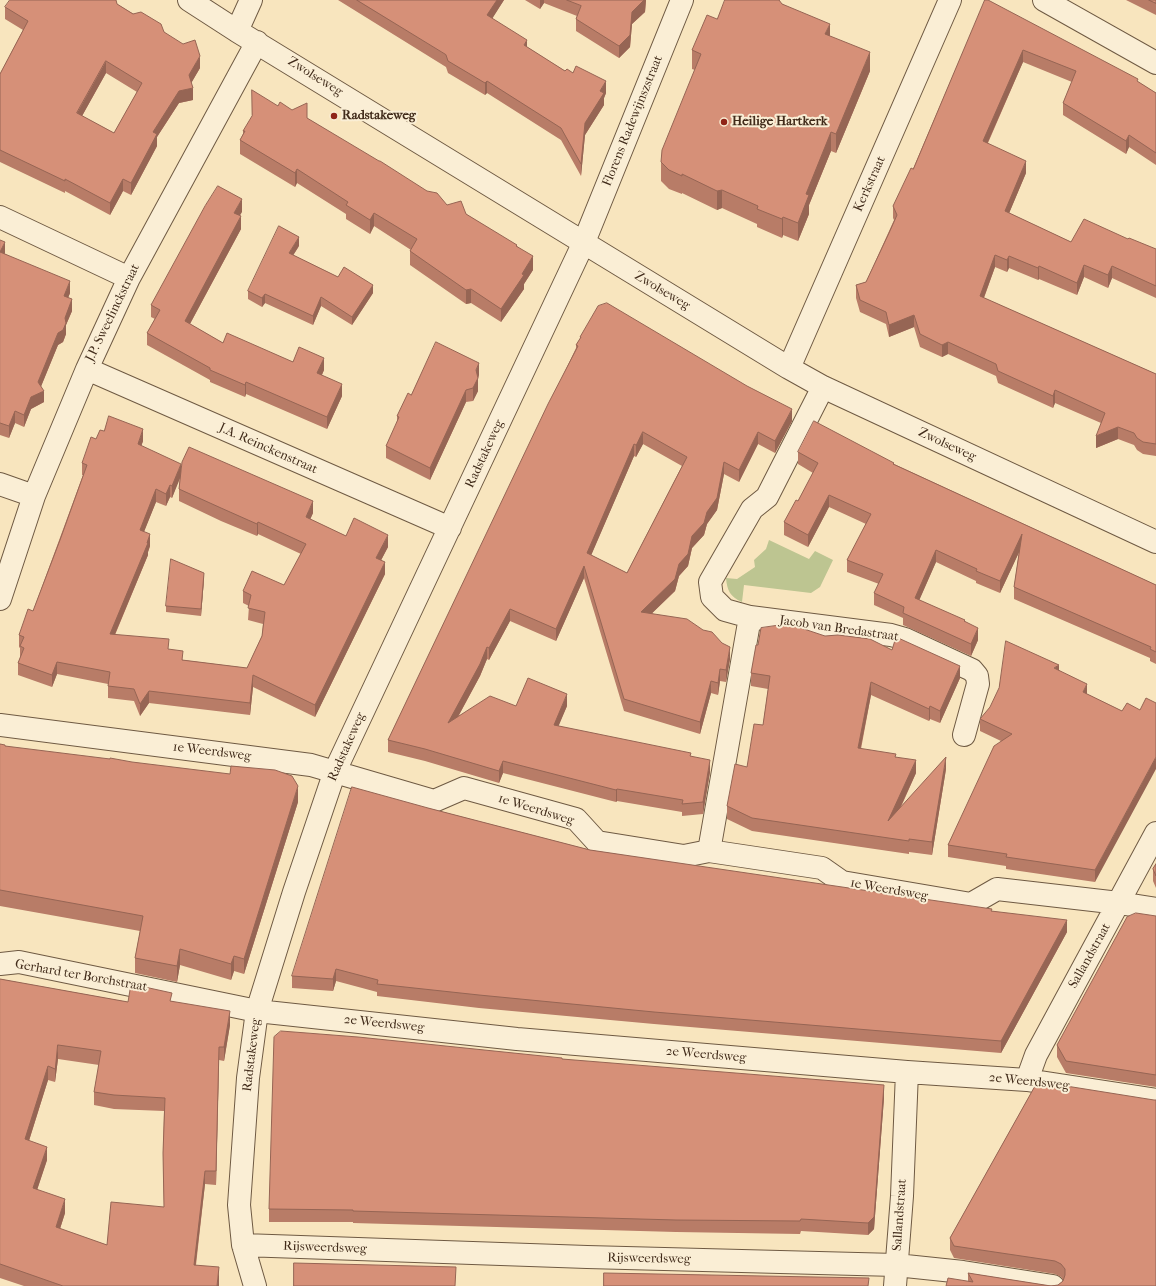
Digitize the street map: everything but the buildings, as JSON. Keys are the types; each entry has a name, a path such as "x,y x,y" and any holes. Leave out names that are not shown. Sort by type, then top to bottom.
{"street":[{"name":"Zwolseweg","path":"190,0 238,31 789,368 823,387 1156,542"},
{"path":"238,31 251,0"},
{"name":"Florens Radewijnszstraat","path":"584,242 682,0"},
{"name":"Kerkstraat","path":"789,368 950,0"},
{"path":"1044,0 1156,63"},
{"name":"J.P. Sweelinckstraat","path":"0,599 34,496 87,369 129,278 257,42"},
{"path":"0,217 129,278"},
{"name":"Radstakeweg","path":"255,1286 242,1245 239,1205 248,1078 257,1010 294,892 335,771 584,242"},
{"name":"J.A. Reinckenstraat","path":"87,369 450,528"},
{"name":"Jacob van Bredastraat","path":"823,387 767,497 752,509 710,582 712,597 725,610 750,617 905,639 972,670 977,676 978,684 964,735"},
{"path":"0,484 34,496"},
{"path":"709,851 750,617"},
{"name":"1e Weerdsweg","path":"0,725 311,765 434,801 464,788 576,819 597,842 684,856 709,851 822,868 842,882 971,904 997,889 1119,903 1156,909"},
{"name":"Sallandstraat","path":"1026,1080 1036,1055 1156,833"},
{"name":"Gerhard ter Borchstraat","path":"0,964 19,962 257,1010"},
{"name":"2e Weerdsweg","path":"257,1010 517,1038 907,1072 1026,1080 1156,1100"},
{"name":"Sallandstraat","path":"896,1276 902,1196 907,1072"},
{"name":"Rijsweerdsweg","path":"242,1245 580,1257 896,1276 963,1272 1053,1286"}],"green space":[{"path":"769,540 809,559 815,551 833,560 820,587 811,593 744,585 742,602 735,598 728,590 726,578 737,579 755,567 754,560 766,549"}],"place":[{"name":"Radstakeweg","path":"334,116"},
{"name":"Heilige Hartkerk","path":"724,122"}]}
